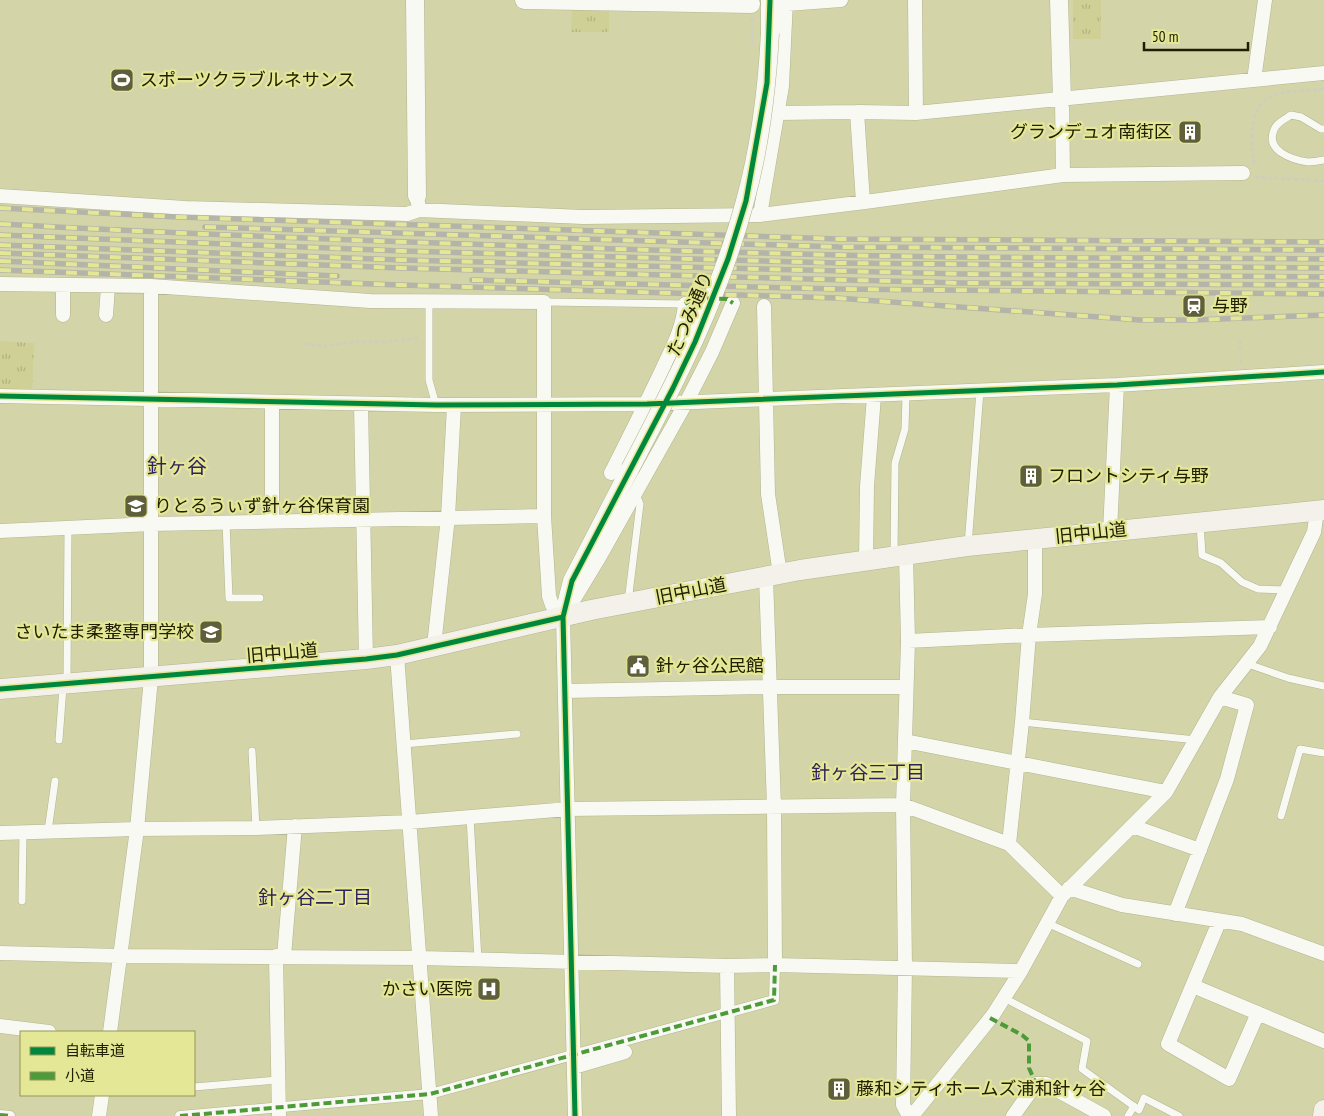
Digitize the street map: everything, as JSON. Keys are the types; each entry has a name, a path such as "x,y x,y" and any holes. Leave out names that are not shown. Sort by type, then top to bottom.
{"main road":[{"name":"旧中山道","path":"0,688 151,678 397,655 628,603 866,561 968,546 1320,510"},
{"path":"1323,1116 1324,1110"}],"street":[{"path":"0,196 185,208 407,214 418,203 415,0"},
{"path":"524,0 752,2"},
{"path":"760,214 782,86 781,1 841,0"},
{"path":"915,0 916,113"},
{"path":"1058,0 1063,174"},
{"path":"1254,80 1265,0"},
{"name":"たつみ通り","path":"563,617 572,581 673,388 695,342 728,259 746,201 767,83 770,33 781,1"},
{"path":"778,113 916,113 1324,73"},
{"path":"858,112 864,202"},
{"path":"418,203 582,216 760,214 864,202 1063,174 1243,173"},
{"path":"0,284 151,286 370,301 544,302 544,516 548,596 552,605 563,617"},
{"path":"63,286 64,315"},
{"path":"106,315 108,286"},
{"path":"110,1031 137,829 151,678 151,286"},
{"path":"575,1116 563,617 590,573 687,401 712,352 732,303"},
{"path":"611,473 647,404 683,322 685,304"},
{"path":"574,1061 774,1000 774,807 770,687 773,576 768,494 764,306"},
{"path":"0,396 454,406 647,404 687,401 906,395 1117,385 1324,372"},
{"path":"1110,531 1117,385"},
{"path":"866,561 868,486 874,396"},
{"path":"272,402 272,521"},
{"path":"361,404 366,659"},
{"path":"434,646 448,517 454,406"},
{"path":"900,556 908,641 903,805 903,1105 914,1115 1004,998 1066,892 1166,792 1220,697 1231,681 1248,664 1260,646 1314,532 1320,510"},
{"path":"0,531 152,524 544,516"},
{"path":"1009,844 1029,635 1035,594 1035,539"},
{"path":"908,641 1270,627"},
{"path":"397,655 430,1094 430,1116"},
{"path":"566,691 770,687 906,687"},
{"path":"1175,914 1227,780 1247,705 1220,697"},
{"path":"904,741 1166,792"},
{"path":"0,833 256,828 410,822 568,809 903,805 1009,844 1066,892 1122,905 1219,922 1242,924 1324,954"},
{"path":"278,1111 280,956 295,826"},
{"path":"1132,826 1200,850"},
{"path":"1219,922 1168,1044 1229,1079 1258,1013"},
{"path":"0,953 120,956 420,958 1021,971"},
{"path":"727,966 729,1116"},
{"path":"1193,986 1324,1041"},
{"path":"0,1026 41,1031"},
{"path":"180,1116 278,1111 430,1094 574,1061 625,1052"},
{"path":"1013,1116 1036,1084 1046,1084 1104,1116"},
{"path":"99,1116 102,1096"},
{"path":"0,1115 10,1116"}],"lane":[{"path":"1324,129 1301,117 1291,115 1280,122 1274,130 1273,141 1276,149 1288,157 1309,162 1324,160"},
{"path":"429,302 429,380 436,405"},
{"path":"544,302 685,304"},
{"path":"968,546 980,391"},
{"path":"900,556 895,463 905,429 906,395"},
{"path":"628,603 640,504 638,499 633,496"},
{"path":"226,522 229,598 260,598"},
{"path":"1200,522 1202,555 1221,564 1242,582 1258,589 1286,590"},
{"path":"59,740 65,684 68,529"},
{"path":"1248,664 1288,678 1324,686"},
{"path":"1022,722 1197,740"},
{"path":"404,744 517,734"},
{"path":"1280,816 1300,749 1324,753"},
{"path":"252,751 256,828"},
{"path":"48,831 55,781"},
{"path":"470,817 478,960"},
{"path":"22,901 23,833"},
{"path":"1047,923 1138,964"},
{"path":"1004,998 1087,1041 1082,1069 1139,1110 1144,1098 1179,1116"},
{"path":"195,1088 277,1080"},
{"path":"1128,1116 1134,1106"}],"path":[{"path":"304,344 327,346 428,337"},
{"path":"1240,340 1241,378"}],"green space":[{"path":"1073,0 1101,0 1101,39 1073,39"},
{"path":"572,10 609,11 609,32 571,32"},
{"path":"0,341 34,343 32,390 0,389"}],"railway":[{"path":"0,208 178,217 840,239 1324,242"},
{"path":"0,224 314,239 838,255 1324,259"},
{"path":"205,227 839,247 1324,250"},
{"path":"0,235 402,251 838,263 1324,268"},
{"path":"0,245 402,260 962,274 1324,277"},
{"path":"0,253 401,268 961,283 1324,285"},
{"path":"0,261 337,276"},
{"path":"0,270 400,285 836,298 1140,320 1324,315"},
{"path":"472,280 838,289 1324,294"}],"marked path":[{"path":"685,304 694,298 727,299 733,303"},
{"path":"180,1116 430,1094 774,1000 775,965"},
{"path":"990,1018 1022,1035 1029,1041 1029,1068 1036,1084"},
{"path":"0,1115 10,1116"}],"cycle path":[{"path":"575,1116 563,617 572,581 673,388 695,342 728,259 746,201 767,83 770,0"},
{"path":"0,396 436,405 647,404 1117,385 1324,372"},
{"path":"0,689 366,659 397,655 563,617"}],"place":[{"name":"スポーツクラブルネサンス","path":"122,80"},
{"name":"グランデュオ南街区","path":"1190,132"},
{"name":"与野","path":"1194,306"},
{"name":"フロントシティ与野","path":"1031,476"},
{"name":"りとるうぃず針ヶ谷保育園","path":"136,506"},
{"name":"さいたま柔整専門学校","path":"211,632"},
{"name":"針ヶ谷公民館","path":"638,666"},
{"name":"かさい医院","path":"489,989"},
{"name":"藤和シティホームズ浦和針ヶ谷","path":"839,1089"}],"district":[{"name":"針ヶ谷","path":"177,466"},
{"name":"針ヶ谷三丁目","path":"868,772"},
{"name":"針ヶ谷二丁目","path":"315,897"}]}
